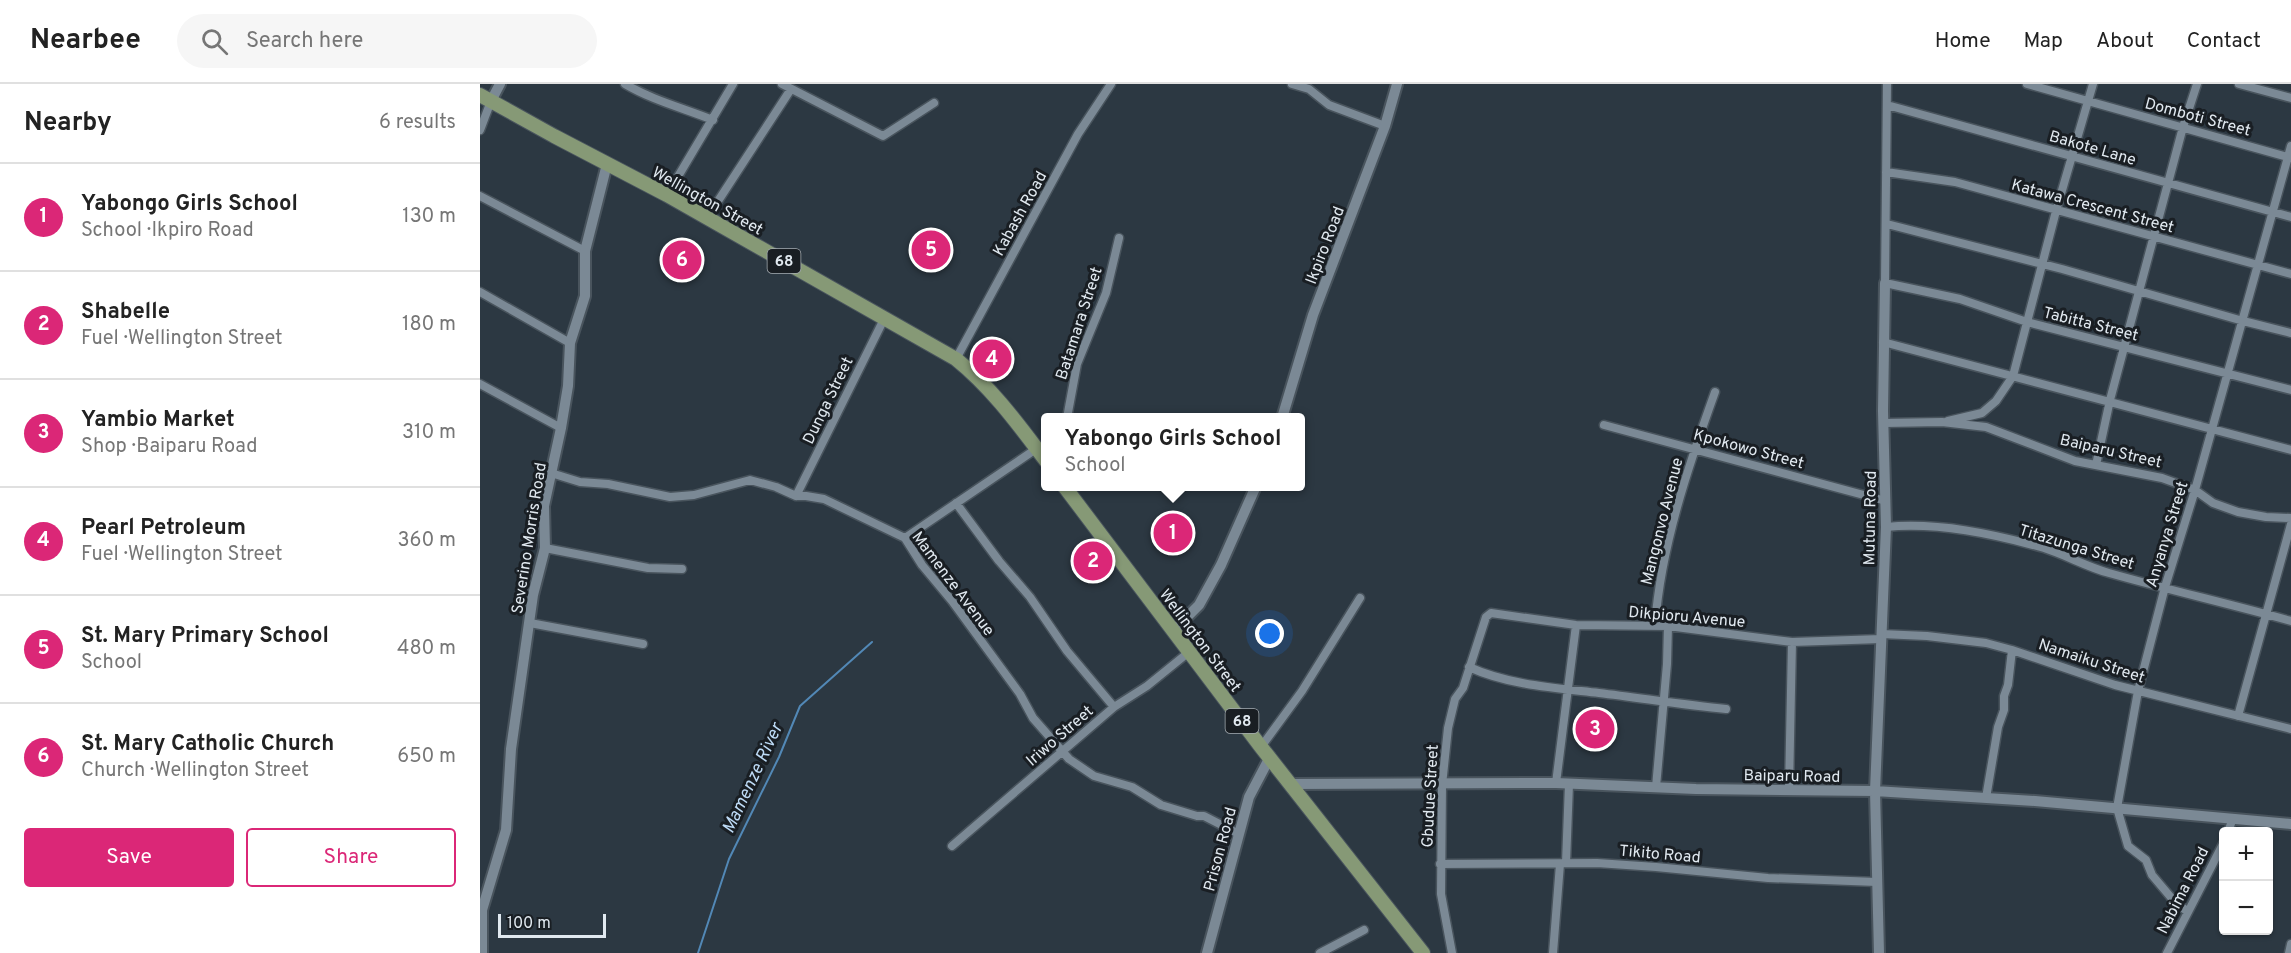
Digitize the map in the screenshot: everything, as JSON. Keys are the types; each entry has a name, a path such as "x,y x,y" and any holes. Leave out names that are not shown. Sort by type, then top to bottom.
{"main road":[{"name":"Wellington Street","path":"485,98 668,195 956,358 976,375 1041,447"},
{"name":"Wellington Street","path":"1068,491 1189,652 1423,953"}],"street":[{"path":"480,130 485,98 500,84"},
{"path":"625,84 647,97 713,120"},
{"path":"668,195 733,84"},
{"name":"Kabash Road","path":"956,358 1078,134 1109,84"},
{"path":"1292,84 1309,89 1329,105 1385,126"},
{"name":"Ikpiro Road","path":"1283,413 1313,315 1385,126 1397,84"},
{"name":"Mutuna Road","path":"1879,953 1875,791 1886,527 1883,342 1887,224 1887,84"},
{"name":"Domboti Street","path":"2027,84 2290,158"},
{"path":"1942,422 1983,413 1996,401 2013,376 2071,156 2093,84"},
{"path":"2096,465 2110,400 2183,127 2197,84"},
{"path":"2239,84 2291,98"},
{"path":"707,218 787,86 884,136 934,103"},
{"name":"Bakote Lane","path":"1887,105 2291,217"},
{"name":"Anyanya Street","path":"2188,912 2174,901 2152,875 2146,860 2128,846 2116,808 2138,691 2165,587 2213,428 2271,212 2290,158 2291,146"},
{"name":"Severino Morris Road","path":"482,953 482,910 506,830 511,749 544,548 544,507 568,386 570,343 585,296 585,251 607,164"},
{"name":"Katawa Crescent Street","path":"1886,171 1955,182 2291,274"},
{"path":"480,196 585,251"},
{"path":"1887,224 2042,263 2291,333"},
{"name":"Batamara Street","path":"1068,413 1077,364 1106,293 1119,238"},
{"name":"Tabitta Street","path":"1885,283 1960,299 2027,322 2291,390"},
{"path":"480,292 570,343"},
{"name":"Dunga Street","path":"796,496 885,317"},
{"path":"1883,342 2110,400 2291,450"},
{"path":"480,384 561,428"},
{"name":"Mangonvo Avenue","path":"1655,625 1659,585 1667,550 1694,449 1715,392"},
{"name":"Baiparu Street","path":"1884,423 1942,422 1986,427 2075,461 2162,477 2195,490 2213,503 2238,512 2266,517 2291,518"},
{"name":"Kpokowo Street","path":"1604,425 1886,501"},
{"path":"905,538 1041,447"},
{"name":"Mamenze Avenue","path":"551,473 580,482 608,484 670,497 694,495 750,480 776,487 796,496 824,500 905,538 922,565 1020,694 1033,718 1069,759 1094,776 1132,787 1161,805 1204,816 1239,834"},
{"path":"1173,631 1199,605 1221,565 1254,491"},
{"path":"956,503 999,561 1030,597 1067,651 1114,707"},
{"path":"2238,716 2291,524"},
{"name":"Titazunga Street","path":"1886,527 1910,525 1986,534 2046,549 2106,572 2291,621"},
{"path":"544,548 648,568 682,569"},
{"path":"1266,752 1360,598"},
{"name":"Dikpioru Avenue","path":"1491,614 1576,625 1668,626 1792,642 1881,637"},
{"name":"Gbudue Street","path":"1453,953 1441,894 1440,864 1442,785 1448,728 1455,699 1463,688 1486,617 1491,614"},
{"path":"530,623 643,644"},
{"path":"1556,783 1576,625"},
{"path":"1656,787 1668,626"},
{"name":"Namaiku Street","path":"1881,637 1950,639 1986,643 2115,685 2291,729"},
{"path":"1789,789 1792,642"},
{"path":"1986,798 1998,727 2004,710 2004,696 2008,685 2012,650"},
{"name":"Iriwo Street","path":"952,846 1032,780 1114,707 1147,686 1189,652"},
{"path":"1469,667 1500,678 1567,689 1663,703 1726,709"},
{"name":"Prison Road","path":"1207,953 1249,797 1266,752"},
{"name":"Baiparu Road","path":"1292,784 1556,783 1696,789 1875,791 2116,808 2291,824"},
{"path":"1553,953 1569,784"},
{"path":"2230,827 2233,818"},
{"name":"Nabima Road","path":"2168,953 2219,850"},
{"name":"Tikito Road","path":"1440,864 1563,863 1656,867 1768,878 1877,882"},
{"path":"1320,953 1364,930"},
{"path":"2289,953 2291,944"}],"waterway":[{"name":"Mamenze River","path":"698,953 729,859 779,757 800,706 872,642"}],"place":[{"name":"St. Mary Primary School","path":"931,250"},
{"name":"St. Mary Catholic Church","path":"682,260"},
{"name":"Pearl Petroleum","path":"992,359"},
{"name":"Yabongo Girls School","path":"1173,533"},
{"name":"Shabelle","path":"1093,561"},
{"name":"Yambio Market","path":"1595,729"}]}
